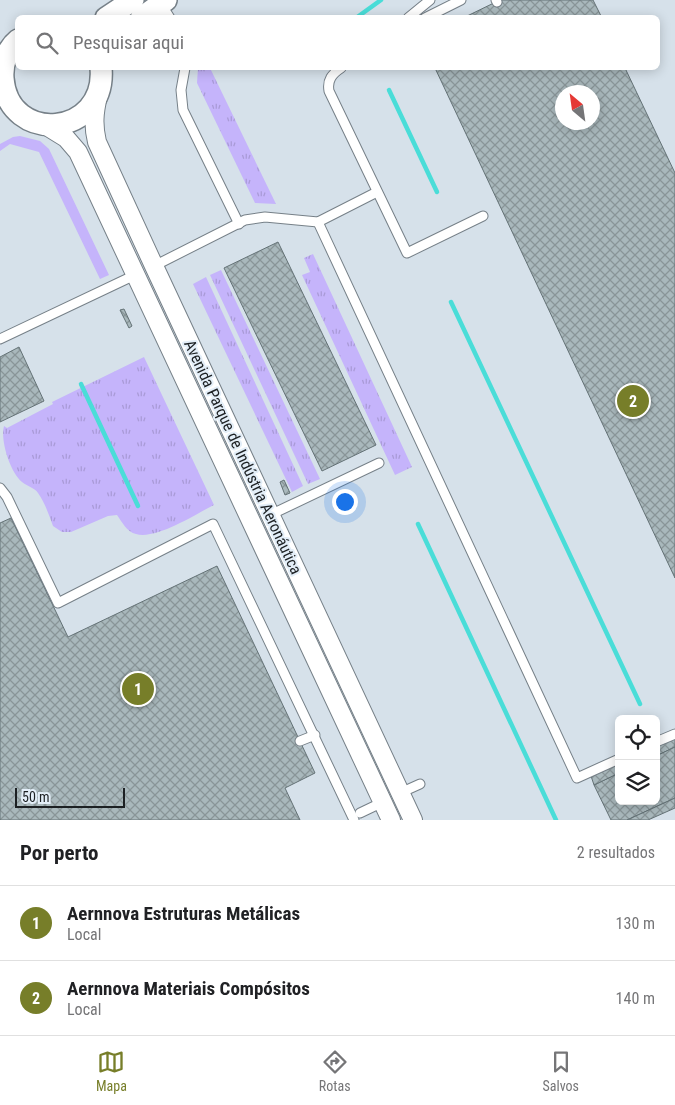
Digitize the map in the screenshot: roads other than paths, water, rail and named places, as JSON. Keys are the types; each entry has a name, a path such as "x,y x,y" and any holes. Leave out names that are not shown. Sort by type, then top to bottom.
{"street":[{"path":"110,15 133,0"},
{"path":"148,15 165,7"},
{"path":"15,44 6,55 1,74 4,88 8,100 16,110 40,123"},
{"path":"0,121 14,119 59,124 73,120 85,113 94,102 102,76"},
{"name":"Avenida Parque de Indústria Aeronáutica","path":"102,76 93,115 97,142 413,820"},
{"name":"Avenida Parque de Indústria Aeronáutica","path":"40,123 66,138 78,152 392,820"}],"lane":[{"path":"412,15 430,0"},
{"path":"430,15 460,0"},
{"path":"185,70 181,90 183,110 239,224"},
{"path":"338,70 329,79 329,91 407,253 483,216"},
{"path":"154,266 239,224 258,217 318,222 377,192"},
{"path":"318,222 577,778 615,762"},
{"path":"0,339 135,275"},
{"path":"270,515 379,463"},
{"path":"0,488 7,497 58,603 213,524 315,735 357,816 383,802"},
{"path":"660,740 675,734"},
{"path":"300,741 315,735"},
{"path":"400,793 420,784"}],"waterway":[{"path":"360,15 381,0"},
{"path":"389,90 437,192"},
{"path":"451,302 640,704"},
{"path":"81,384 138,506"},
{"path":"418,524 556,820"}],"place":[{"name":"Aernnova Materiais Compósitos","path":"633,401"},
{"name":"Aernnova Estruturas Metálicas","path":"138,689"}]}
